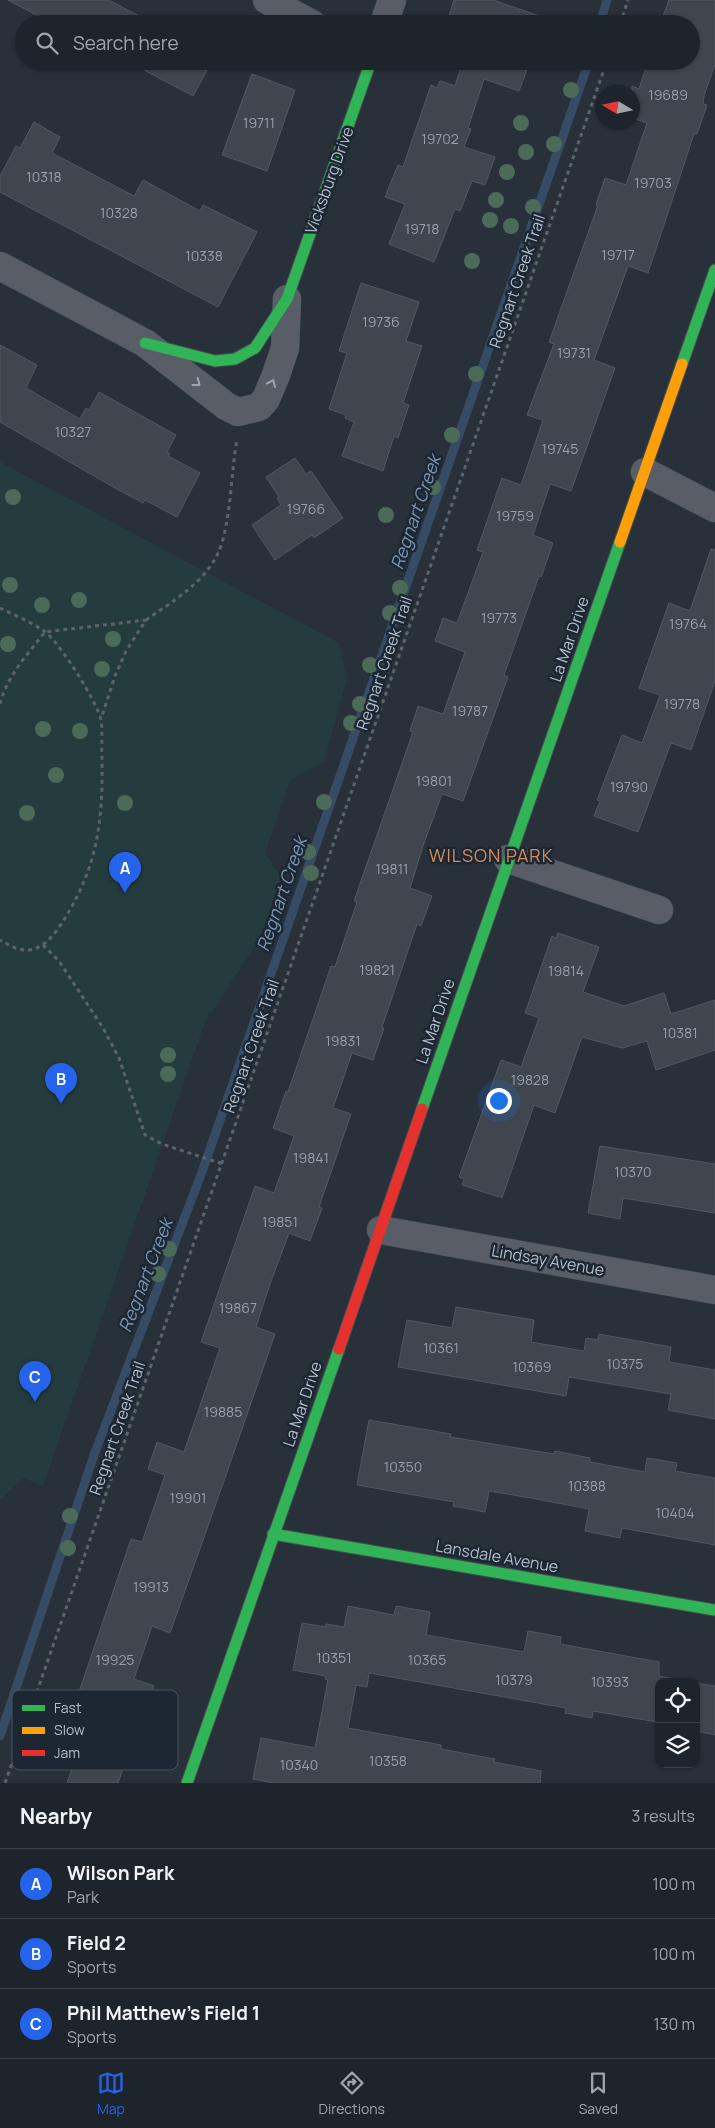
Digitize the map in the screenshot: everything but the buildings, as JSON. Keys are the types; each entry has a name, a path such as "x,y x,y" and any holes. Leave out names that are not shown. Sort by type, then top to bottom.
{"street":[{"path":"267,0 295,15"},
{"path":"387,15 392,0"},
{"name":"Vicksburg Drive","path":"144,343 215,361 235,360 255,348 287,299 368,70"},
{"path":"0,266 144,343 226,406 238,424"},
{"name":"La Mar Drive","path":"187,1783 715,270"},
{"name":"Vicksburg Drive","path":"238,424 248,411 259,406 266,399 276,374 285,348 287,299"},
{"path":"645,472 715,508"},
{"path":"508,859 659,910"},
{"name":"Lindsay Avenue","path":"381,1230 715,1290"},
{"name":"Lansdale Avenue","path":"273,1534 715,1610"}],"path":[{"path":"623,15 628,0"},
{"name":"Regnart Creek Trail","path":"38,1690 604,70"},
{"path":"0,940 18,949 27,950 43,944 57,931 74,904 88,876 96,850 100,819 101,719 115,676 126,650 146,620 169,604 201,577 219,552 225,530 238,424"},
{"path":"0,608 46,632 76,672 101,719"},
{"path":"0,704 4,688 46,632 146,620"},
{"path":"43,944 59,961 103,1028 119,1058 146,1135 162,1144 222,1164"},
{"name":"Regnart Creek Trail","path":"5,1783 12,1763"}],"green space":[{"path":"0,462 339,643 347,678 324,762 291,779 265,853 281,876 262,934 211,1014 209,1011 43,1486 23,1478 0,1500"}],"waterway":[{"name":"Regnart Creek","path":"603,15 607,0"},
{"name":"Regnart Creek","path":"15,1690 94,1455 202,1172 586,70"},
{"name":"Regnart Creek","path":"0,1736 12,1700"}],"traffic: fast":[{"path":"145,343 215,361 235,359 255,348 287,299 368,70"},
{"path":"682,364 715,270"},
{"path":"422,1109 620,542"},
{"path":"187,1783 339,1349"},
{"path":"273,1534 715,1610"}],"traffic: slow":[{"path":"620,542 682,364"}],"traffic: jam":[{"path":"339,1349 422,1109"}],"place":[{"name":"Wilson Park","path":"125,893"},
{"name":"Field 2","path":"61,1104"},
{"name":"Phil Matthew's Field 1","path":"35,1402"}],"district":[{"name":"WILSON PARK","path":"491,855"}]}
